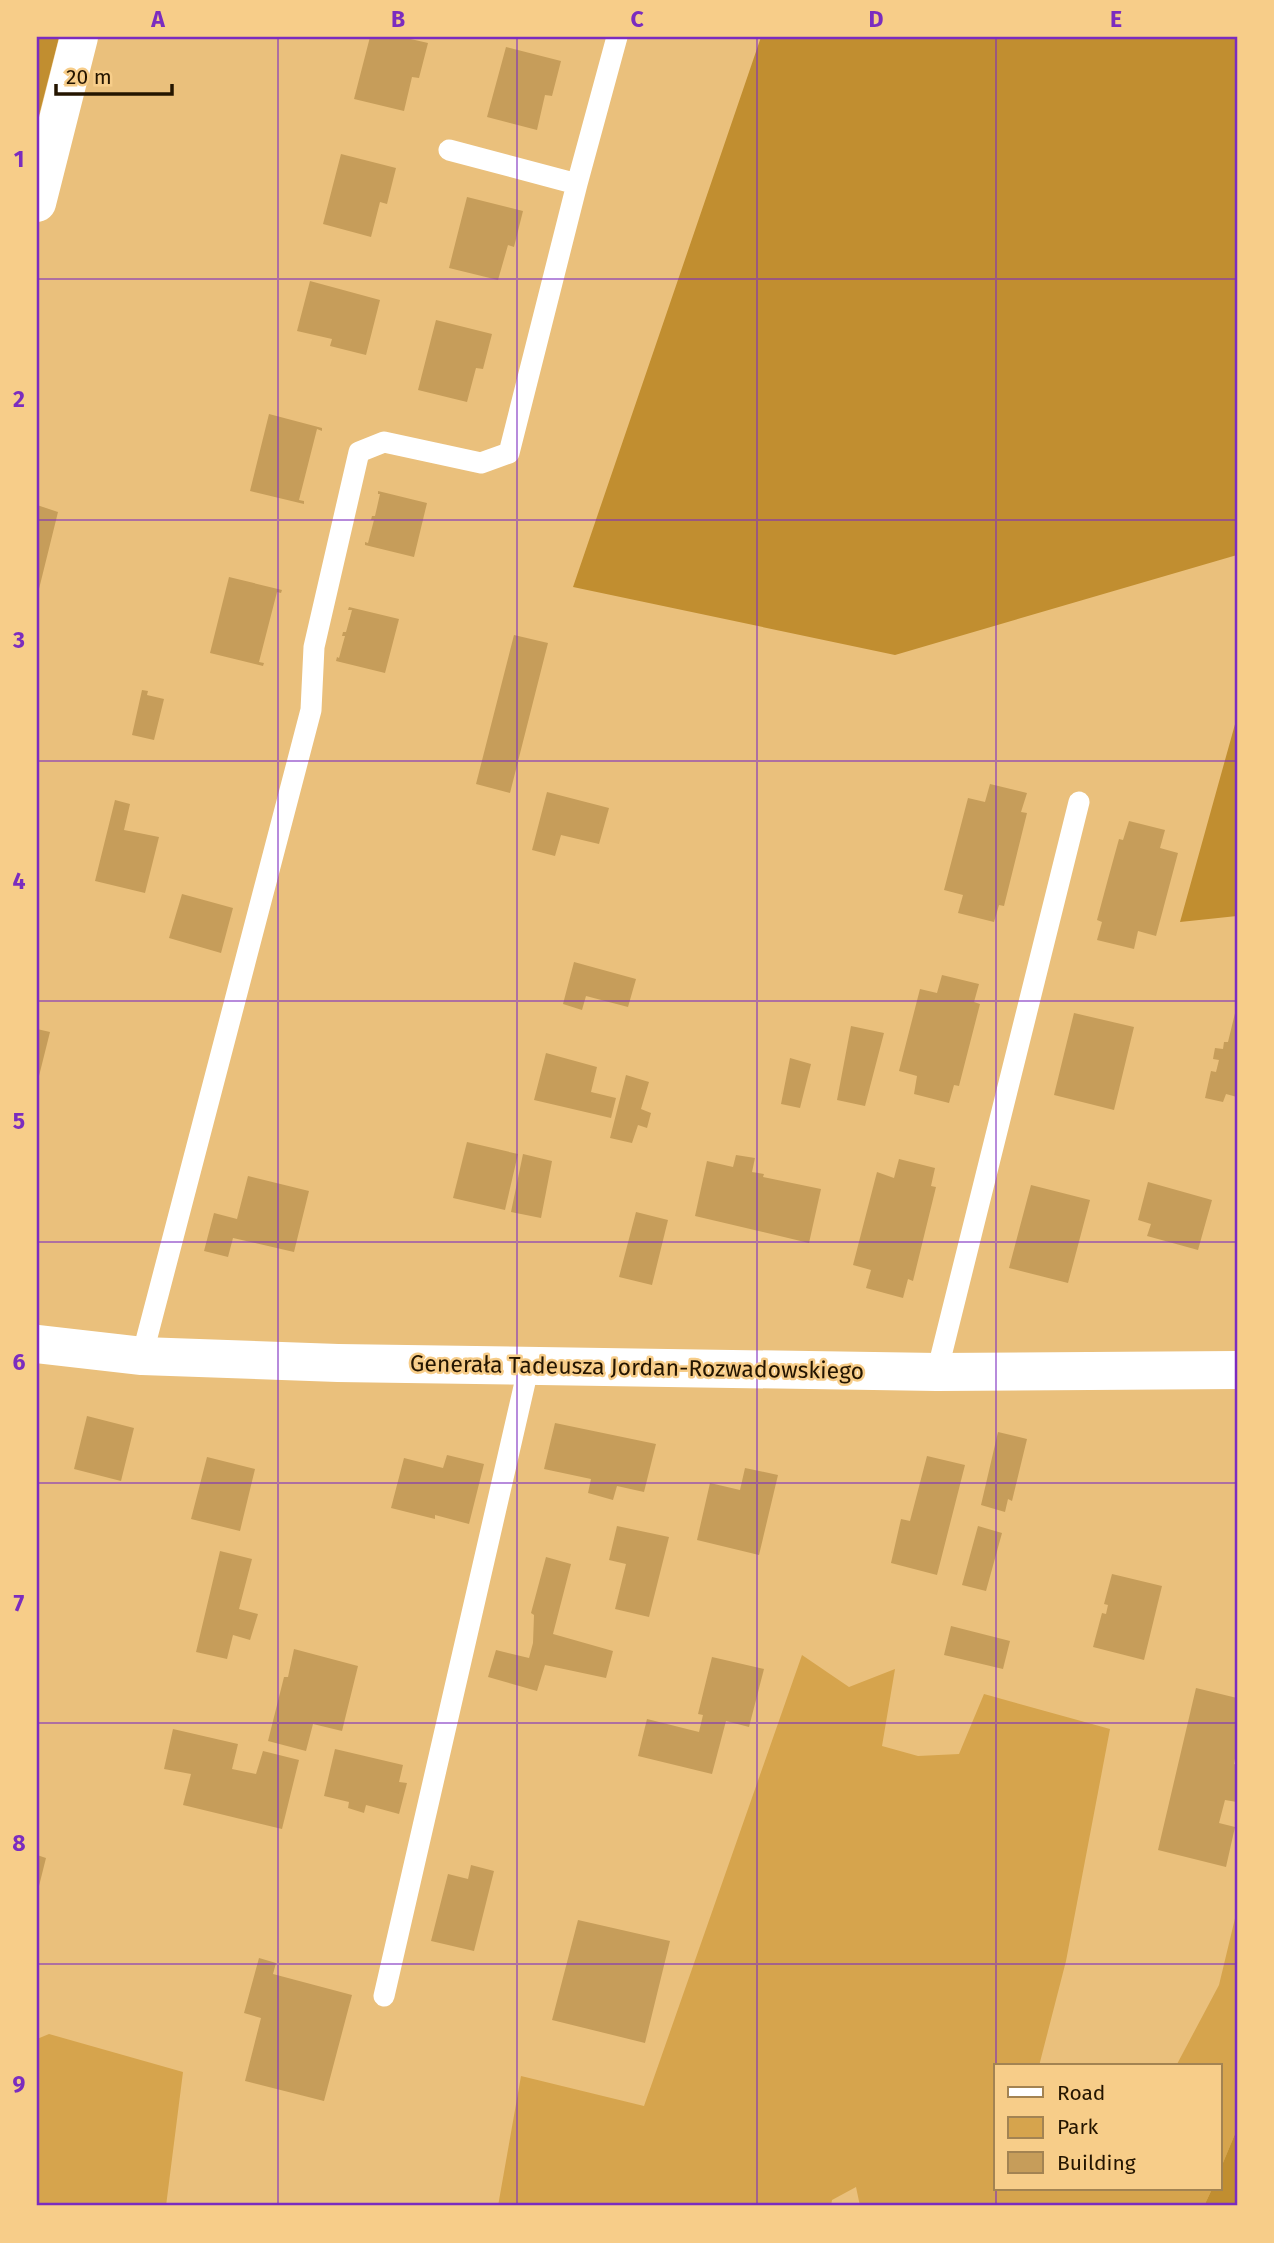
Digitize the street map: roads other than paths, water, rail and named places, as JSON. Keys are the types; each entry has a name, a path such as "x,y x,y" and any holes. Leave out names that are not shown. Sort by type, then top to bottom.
{"street":[{"path":"37,203 79,37"},
{"name":"Generała Tadeusza Jordan-Rozwadowskiego","path":"37,1344 142,1356 338,1363 937,1372 1237,1370"}],"lane":[{"path":"142,1356 311,710 314,647 359,452 384,442 481,463 509,453 617,37"},
{"path":"449,150 577,184"},
{"path":"937,1372 1079,802"},
{"path":"384,1996 529,1365"}]}
